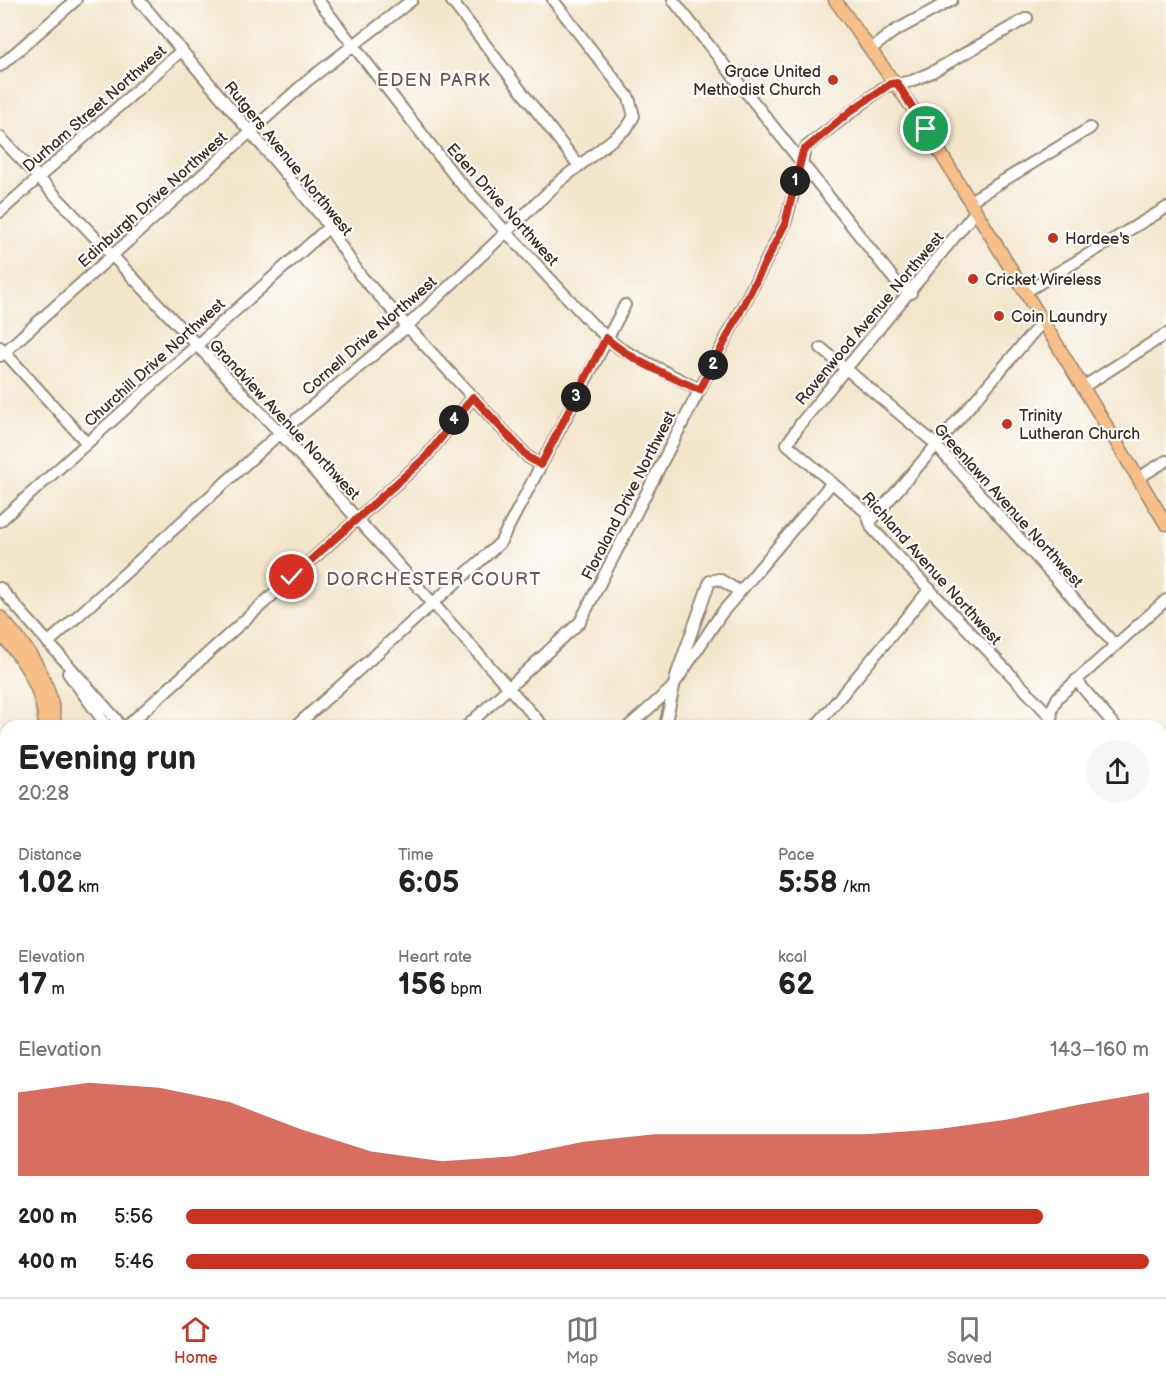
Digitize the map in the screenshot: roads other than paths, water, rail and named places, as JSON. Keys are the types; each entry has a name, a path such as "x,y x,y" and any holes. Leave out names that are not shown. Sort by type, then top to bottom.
{"main road":[{"path":"835,0 897,83 1166,524"},
{"path":"0,617 25,645 40,668 50,694 54,720"},
{"path":"0,633 32,673 43,702 44,720"}],"street":[{"path":"0,66 76,0"},
{"name":"Rutgers Avenue Northwest","path":"139,0 329,227 360,275 528,457 541,465"},
{"name":"Eden Drive Northwest","path":"318,0 457,179 606,338 661,372 700,390"},
{"name":"Edinburgh Drive Northwest","path":"2,351 250,132 352,45 412,0"},
{"path":"451,0 579,166"},
{"name":"Cornell Drive Northwest","path":"48,642 280,433 406,326 506,232 632,121 632,105 553,0"},
{"path":"673,0 897,284 911,293"},
{"path":"871,49 893,32 952,0"},
{"name":"Floraland Drive Northwest","path":"474,720 580,622 785,224 800,162 806,147 884,87 912,81 932,72 1027,18"},
{"name":"Durham Street Northwest","path":"0,212 182,50"},
{"path":"973,206 1090,128"},
{"name":"Grandview Avenue Northwest","path":"0,137 280,433 538,720"},
{"name":"Ravenwood Avenue Northwest","path":"787,444 801,423 911,293 973,206"},
{"path":"1025,292 1166,208"},
{"name":"Churchill Drive Northwest","path":"0,521 329,227"},
{"path":"303,720 500,543 625,304"},
{"path":"871,521 1043,321"},
{"path":"1083,387 1166,334"},
{"name":"Greenlawn Avenue Northwest","path":"821,348 937,446 1115,645"},
{"path":"2,351 86,442"},
{"path":"134,720 426,457 473,397"},
{"name":"Richland Avenue Northwest","path":"787,444 866,512 872,528 1049,720"},
{"path":"1138,478 1166,461"},
{"path":"636,720 674,685 707,633 739,591 831,484"},
{"path":"666,720 674,685 710,581 719,579 739,591"},
{"path":"0,588 116,720"},
{"path":"821,720 930,590"},
{"path":"1051,720 1054,703 1076,680 1166,600"},
{"path":"48,642 102,720"},
{"path":"1076,680 1110,720"}],"place":[{"name":"Grace United Methodist Church","path":"833,80"},
{"name":"Hardee's","path":"1053,238"},
{"name":"Cricket Wireless","path":"973,279"},
{"name":"Coin Laundry","path":"999,316"},
{"name":"Trinity Lutheran Church","path":"1007,424"}],"district":[{"name":"EDEN PARK","path":"434,80"},
{"name":"DORCHESTER COURT","path":"434,579"}]}
